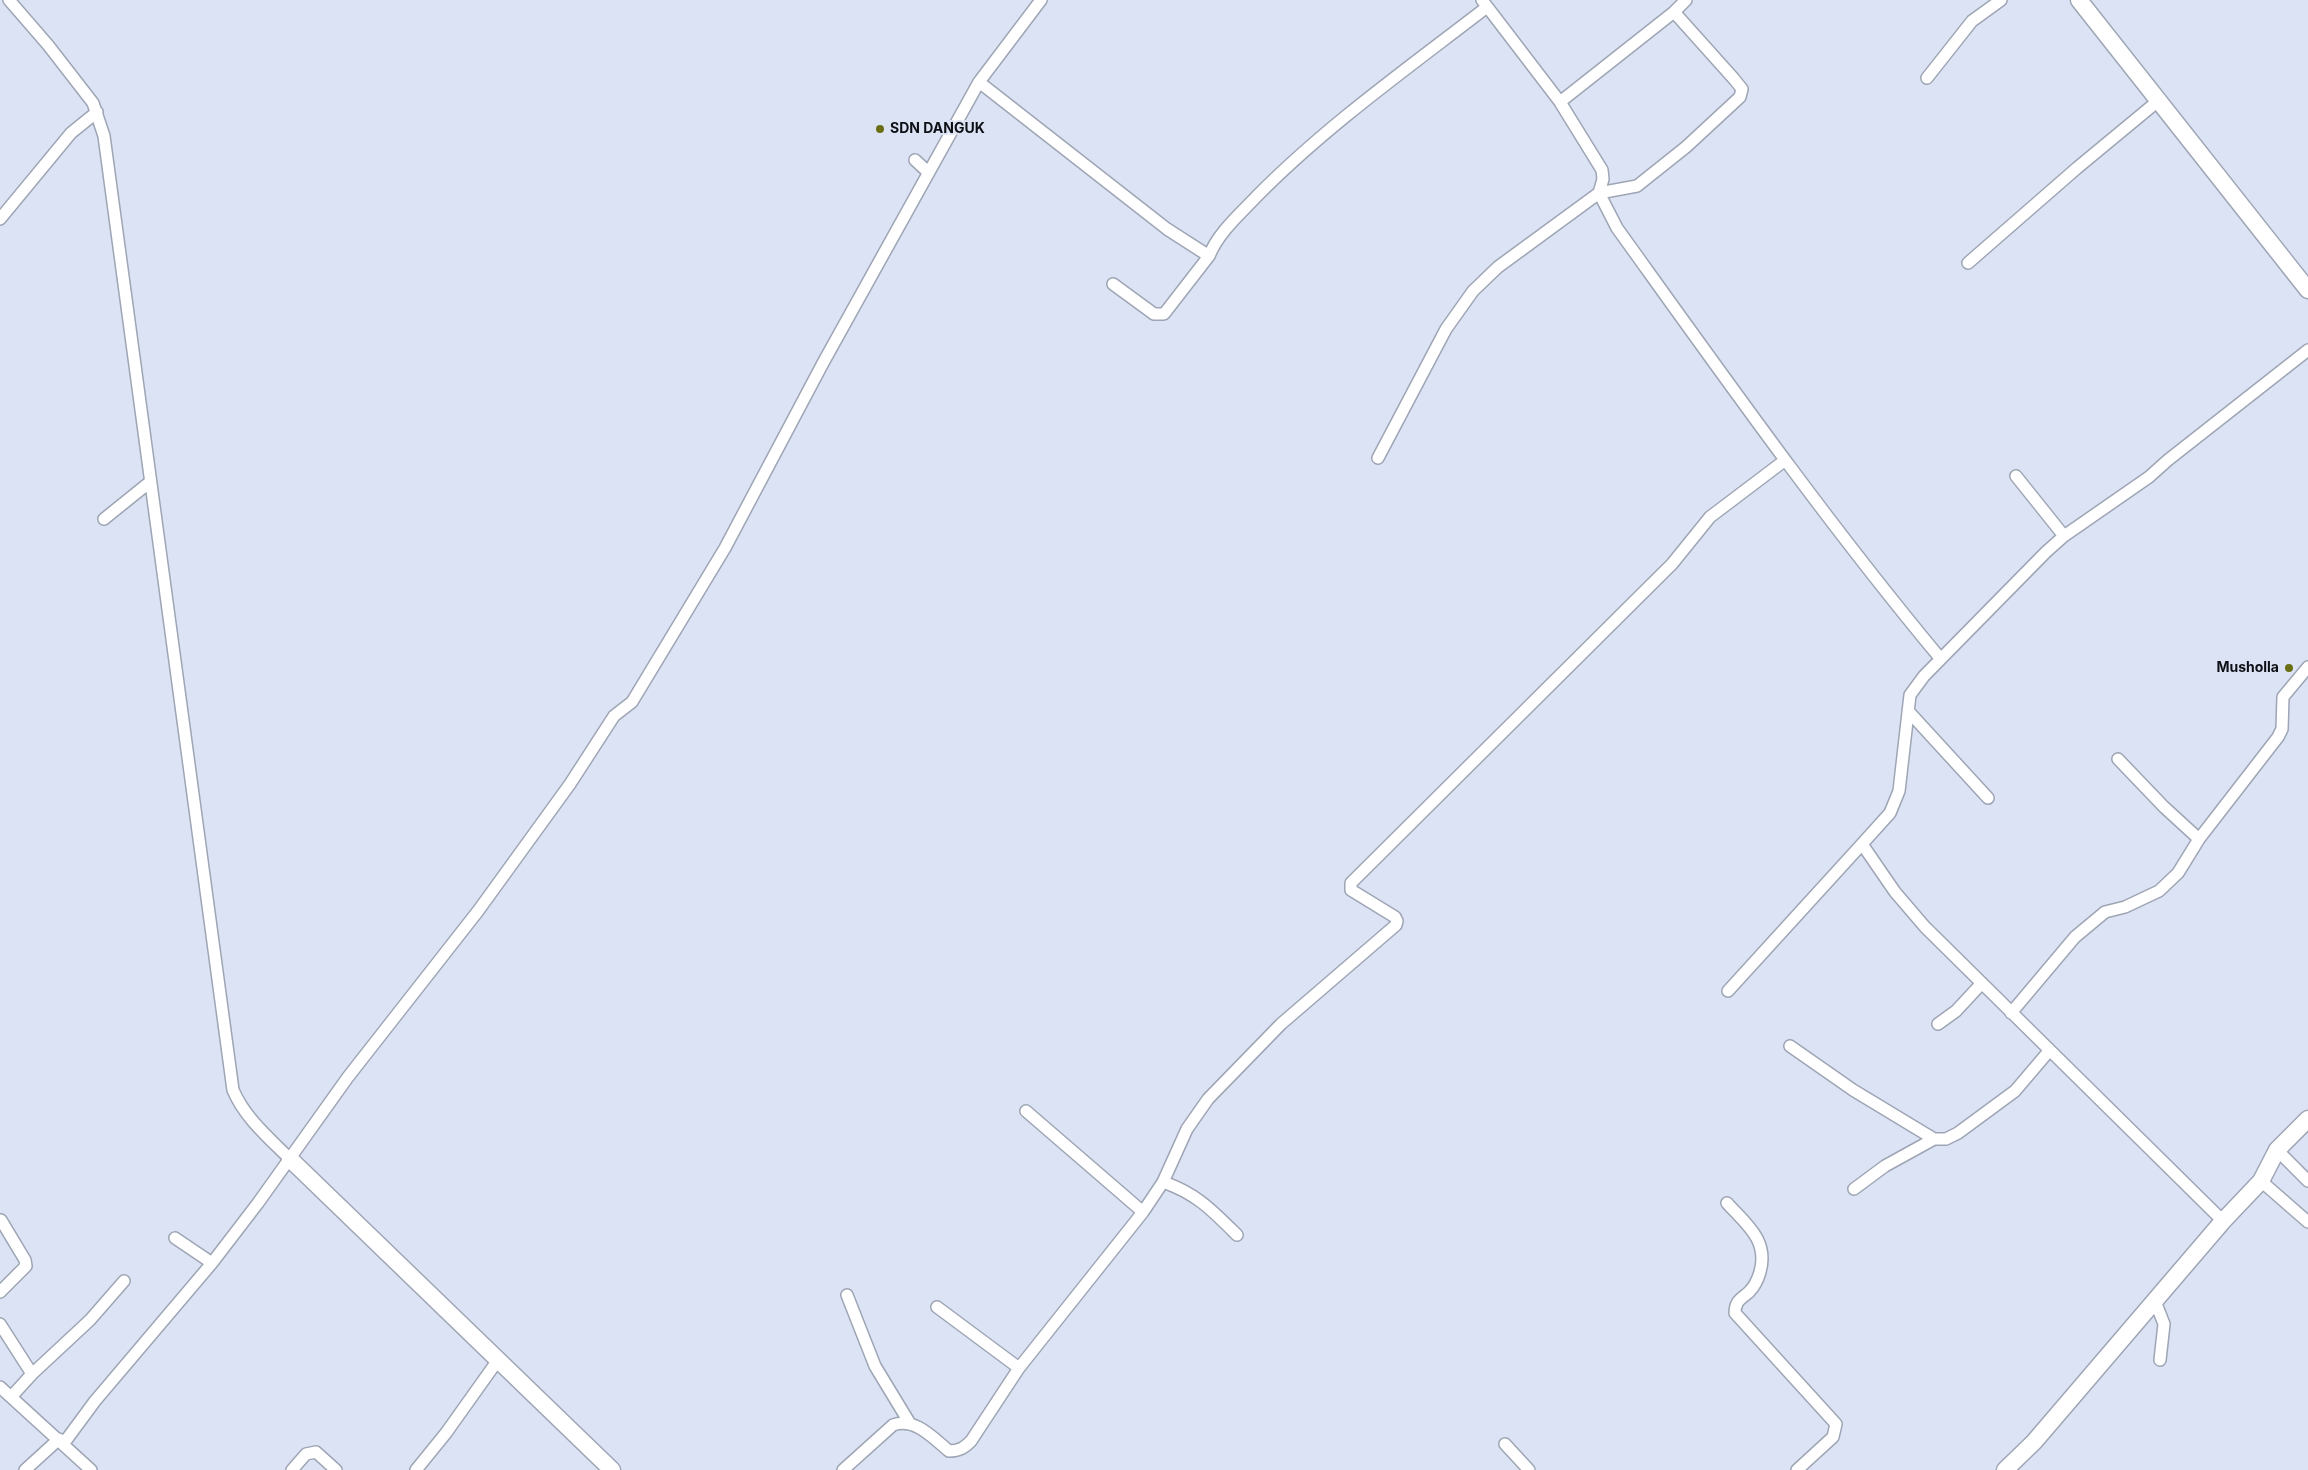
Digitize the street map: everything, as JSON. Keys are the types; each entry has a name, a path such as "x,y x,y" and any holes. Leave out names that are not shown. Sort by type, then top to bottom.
{"street":[{"path":"10,0 79,84 97,112 104,136 111,202 143,422 233,1090 240,1106 290,1159 612,1470"},
{"path":"24,1470 61,1441 212,1262 290,1159 348,1078 478,911 570,784 614,716 632,702 725,548 928,172 979,82 1040,0"},
{"path":"1560,102 1674,12 1686,0"},
{"path":"1928,78 1972,22 2000,0"},
{"path":"2079,0 2308,290"},
{"path":"1113,284 1154,314 1164,314 1209,256 1214,245 1236,217 1314,142 1484,4 1560,102 1602,170 1603,179 1599,193 1617,228 1784,461 1876,582 1940,658"},
{"path":"1378,458 1446,329 1473,291 1498,267 1599,193 1637,186 1692,142 1742,93 1742,89 1734,79 1674,12"},
{"path":"979,82 1167,229 1209,256"},
{"path":"1968,263 2076,168 2158,101"},
{"path":"0,219 71,133 97,112"},
{"path":"915,160 928,172"},
{"path":"1728,991 1890,812 1899,792 1910,713 1910,695 1940,658 2064,536 2149,477 2308,350"},
{"path":"846,1295 875,1366 910,1422 949,1450 956,1451 964,1448 971,1441 1019,1368 1143,1212 1163,1182 1187,1129 1208,1099 1281,1024 1396,925 1395,917 1351,890 1351,883 1672,564 1710,517 1784,461"},
{"path":"2016,476 2064,536"},
{"path":"104,519 150,482"},
{"path":"2012,1013 2075,937 2104,912 2126,907 2159,891 2178,873 2199,840 2278,737 2282,729 2284,697 2308,667"},
{"path":"1910,713 1988,798"},
{"path":"2118,758 2164,807 2199,840"},
{"path":"1862,844 1901,899 1925,927 2223,1221"},
{"path":"1938,1024 1956,1012 1982,983"},
{"path":"1790,1046 1853,1090 1934,1139"},
{"path":"1854,1189 1885,1166 1934,1139 1946,1139 1958,1133 2015,1091 2049,1051"},
{"path":"1026,1111 1143,1212"},
{"path":"2005,1470 2034,1442 2223,1221 2261,1181 2277,1150 2308,1119"},
{"path":"2277,1150 2308,1181"},
{"path":"2261,1181 2308,1222"},
{"path":"1163,1182 1182,1188 1205,1203 1237,1235"},
{"path":"1727,1203 1755,1235 1762,1253 1756,1282 1737,1301 1735,1313 1836,1424 1837,1428 1832,1437 1797,1470"},
{"path":"0,1292 26,1266 25,1260 2,1220"},
{"path":"175,1238 212,1262"},
{"path":"11,1397 32,1374 90,1320 124,1281"},
{"path":"2155,1301 2164,1324 2160,1360"},
{"path":"937,1307 1019,1368"},
{"path":"0,1324 32,1374"},
{"path":"416,1470 446,1433 498,1360"},
{"path":"0,1387 91,1470"},
{"path":"843,1470 893,1425 910,1422"},
{"path":"1505,1444 1529,1470"},
{"path":"292,1470 306,1454 316,1452 336,1470"}],"place":[{"name":"SDN DANGUK","path":"880,129"},
{"name":"Musholla","path":"2289,668"}]}
